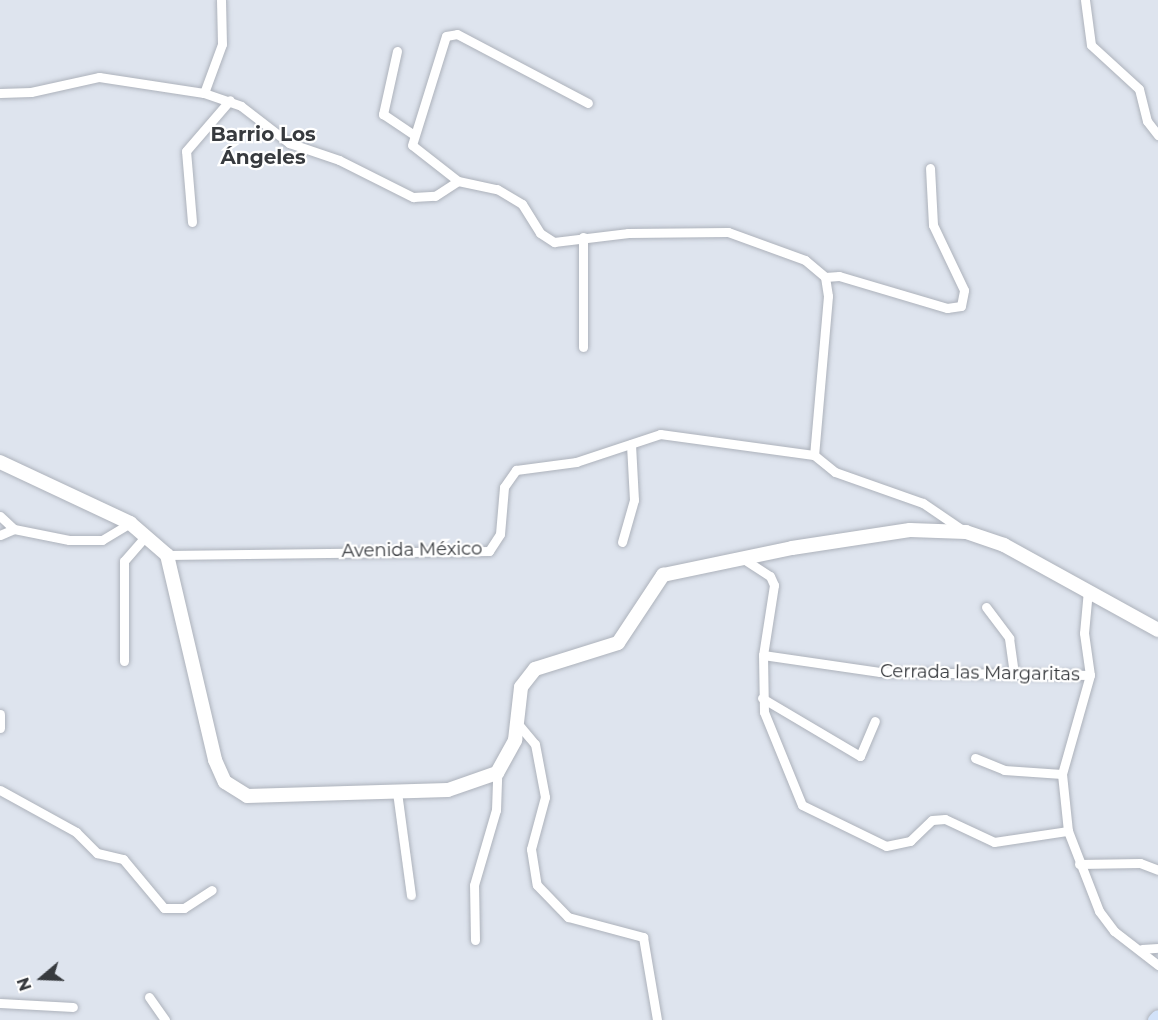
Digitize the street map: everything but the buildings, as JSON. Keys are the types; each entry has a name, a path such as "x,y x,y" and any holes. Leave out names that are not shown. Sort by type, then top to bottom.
{"street":[{"path":"204,93 222,44 221,0"},
{"path":"1085,0 1091,45 1139,89 1147,122 1158,135"},
{"path":"588,103 452,34 442,47 413,134 417,152 458,181 513,197 546,240 728,232 805,260 825,277 839,276 947,308 961,306 964,290 933,225 930,168"},
{"path":"397,51 383,114 413,134"},
{"path":"0,93 31,92 99,77 204,93 230,100 289,143 349,165 399,193 425,199 458,181"},
{"path":"192,222 186,151 230,100"},
{"path":"583,237 584,347"},
{"path":"814,455 829,326 825,277"},
{"name":"Avenida México","path":"167,555 489,551 500,534 504,487 516,470 576,462 631,444 676,434 814,455 835,472 923,503 966,532"},
{"path":"622,542 634,500 631,444"},
{"path":"0,462 130,523 167,555 225,782 247,796 448,790 497,773"},
{"path":"0,516 14,529"},
{"path":"0,535 14,529 87,541 102,540 130,523"},
{"path":"475,940 474,885 496,810 497,773 510,755 518,724 521,687 535,669 618,643 663,575 742,558 883,533 966,532 1004,545 1158,630"},
{"path":"124,661 124,561 146,536"},
{"path":"742,558 770,576 774,585 763,655 762,698 802,804 886,846 910,841 933,820 945,819 994,842 1068,831"},
{"path":"1088,590 1084,633 1090,675 1062,774 1068,831 1079,864 1114,932 1142,949 1158,965"},
{"path":"986,607 1009,638 1014,675"},
{"name":"Cerrada las Margaritas","path":"763,655 880,672 1090,675"},
{"path":"762,698 860,756 875,721"},
{"path":"0,714 0,728"},
{"path":"518,724 535,744 545,797 531,849 537,885 568,917 643,937 657,1020"},
{"path":"975,758 1004,770 1062,774"},
{"path":"0,790 76,832 97,853 123,859 164,908 184,908 212,890"},
{"path":"397,792 411,895"},
{"path":"1079,864 1140,863 1158,870"},
{"path":"1142,949 1158,948"},
{"path":"149,997 165,1020"},
{"path":"0,1004 73,1007"}],"district":[{"name":"Barrio Los Ángeles","path":"263,146"}]}
